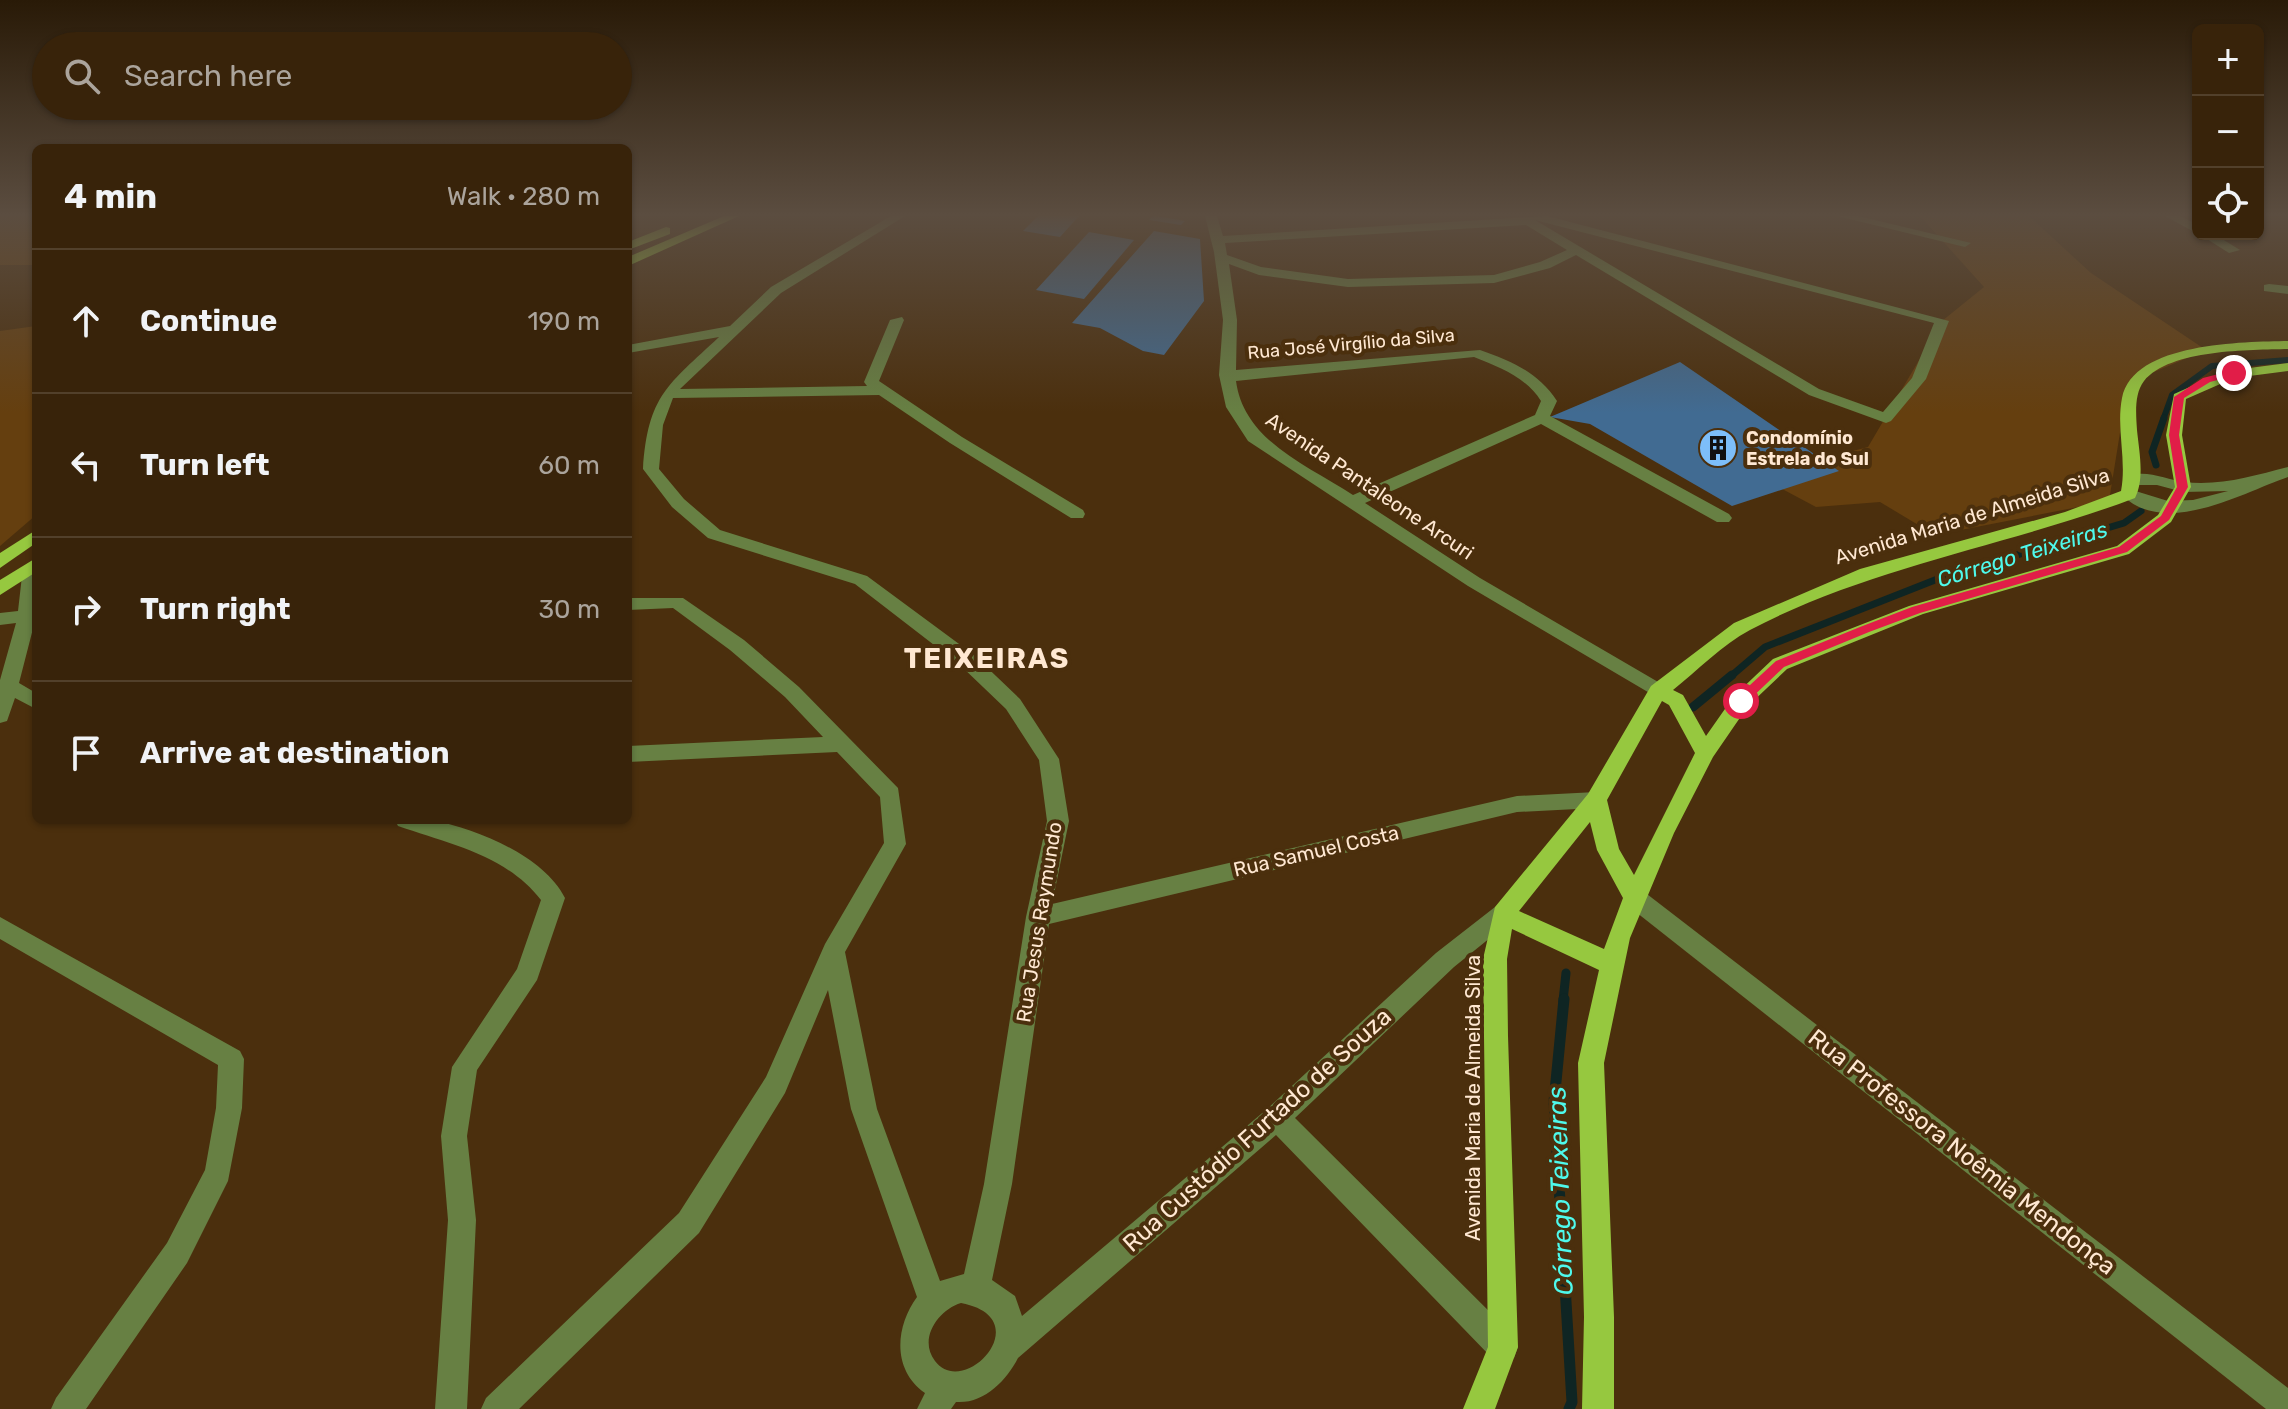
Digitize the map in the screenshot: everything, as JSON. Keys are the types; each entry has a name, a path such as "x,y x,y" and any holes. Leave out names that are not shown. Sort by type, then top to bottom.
{"main road":[{"path":"2131,487 2128,420 2131,390 2150,369 2206,350 2288,345"},
{"path":"1598,1409 1599,1317 1591,1063 1618,938 1663,833 1705,753 1741,701 1780,664 1916,610 2123,550 2165,518 2183,487 2174,435 2179,397 2207,380 2263,368 2288,367"},
{"name":"Avenida Maria de Almeida Silva","path":"1479,1409 1503,1347 1495,959 1503,914 1596,800 1658,691 1741,627 1852,579 2071,516 2131,487"},
{"path":"0,562 32,538"},
{"path":"0,589 32,566"},
{"path":"1658,691 1676,700 1705,753"},
{"path":"1596,800 1608,850 1635,898"},
{"path":"1503,914 1611,964"}],"street":[{"name":"Rua Jesus Raymundo","path":"790,282 776,290 732,330 668,394 654,426 651,469 678,503 714,534 861,580 967,660 1013,704 1049,759 1058,821 1038,917 998,1184 976,1288"},
{"name":"Avenida Pantaleone Arcuri","path":"1224,282 1230,321 1226,375 1237,417 1254,438 1474,582 1658,691"},
{"path":"1339,282 1394,282"},
{"path":"1633,282 1814,392 1886,418 1919,379 1942,321 1787,282"},
{"path":"2269,288 2288,290"},
{"path":"897,320 871,382 956,440 1077,514"},
{"path":"632,348 732,330"},
{"name":"Rua José Virgílio da Silva","path":"1226,375 1475,353 1524,375 1542,387 1549,401 1542,418"},
{"path":"668,394 883,390"},
{"path":"1351,502 1392,487 1542,418 1723,518"},
{"path":"2131,487 2157,480 2183,487 2244,486 2288,472"},
{"path":"2131,487 2156,507 2172,509 2234,495 2244,486"},
{"path":"0,716 27,616 32,580"},
{"path":"497,1409 689,1223 776,1085 833,951 895,844 890,794 792,692 677,602 632,604"},
{"path":"0,619 27,616"},
{"path":"9,686 32,700"},
{"path":"632,754 841,744"},
{"name":"Rua Samuel Costa","path":"1038,917 1517,804 1596,800"},
{"path":"418,824 494,850 533,873 553,898 528,973 465,1067 454,1136 462,1220 451,1409"},
{"name":"Rua Professora Noêmia Mendonça","path":"1635,898 2288,1407"},
{"name":"Rua Custódio Furtado de Souza","path":"1010,1346 1276,1118 1445,960 1503,914"},
{"path":"0,927 231,1059 229,1108 218,1172 177,1253 67,1409"},
{"path":"833,951 864,1109 933,1301"},
{"path":"1276,1118 1313,1151 1445,1295 1503,1347"},
{"path":"961,1288 976,1288 1000,1302 1011,1330 1010,1346 993,1376 940,1399 923,1372 914,1344 916,1328 933,1301 961,1288"}],"shaded area":[{"path":"1979,282 2104,282 2206,350 2128,383 2109,501 1935,535 1880,502 1816,507 1758,476 1868,447 1942,321 1984,287"},
{"path":"32,327 32,518 0,546 0,331"}],"building":[{"path":"1044,282 1099,282 1084,299 1036,290"},
{"path":"1109,282 1203,282 1204,301 1164,355 1143,351 1100,328 1072,323"},
{"name":"Condomínio Estrela do Sul","path":"1680,362 1839,471 1732,506 1590,424 1550,417"}],"waterway":[{"name":"Córrego Teixeiras","path":"2163,420 2172,395 2212,366 2288,360"},
{"name":"Córrego Teixeiras","path":"2156,465 2152,452 2164,418"},
{"name":"Córrego Teixeiras","path":"1730,677 1765,647 1940,578 2124,523 2141,511"},
{"name":"Córrego Teixeiras","path":"1693,707 1732,675"},
{"name":"Córrego Teixeiras","path":"1563,1001 1566,973"},
{"name":"Córrego Teixeiras","path":"1564,999 1554,1102 1572,1402 1569,1409"}],"place":[{"name":"Condomínio Estrela do Sul","path":"1718,448"}],"district":[{"name":"TEIXEIRAS","path":"987,658"}],"route":[{"path":"1741,701 1780,664 1864,629 2046,570 2123,550 2165,518 2183,487 2174,435 2179,397 2207,380 2234,373"}]}
